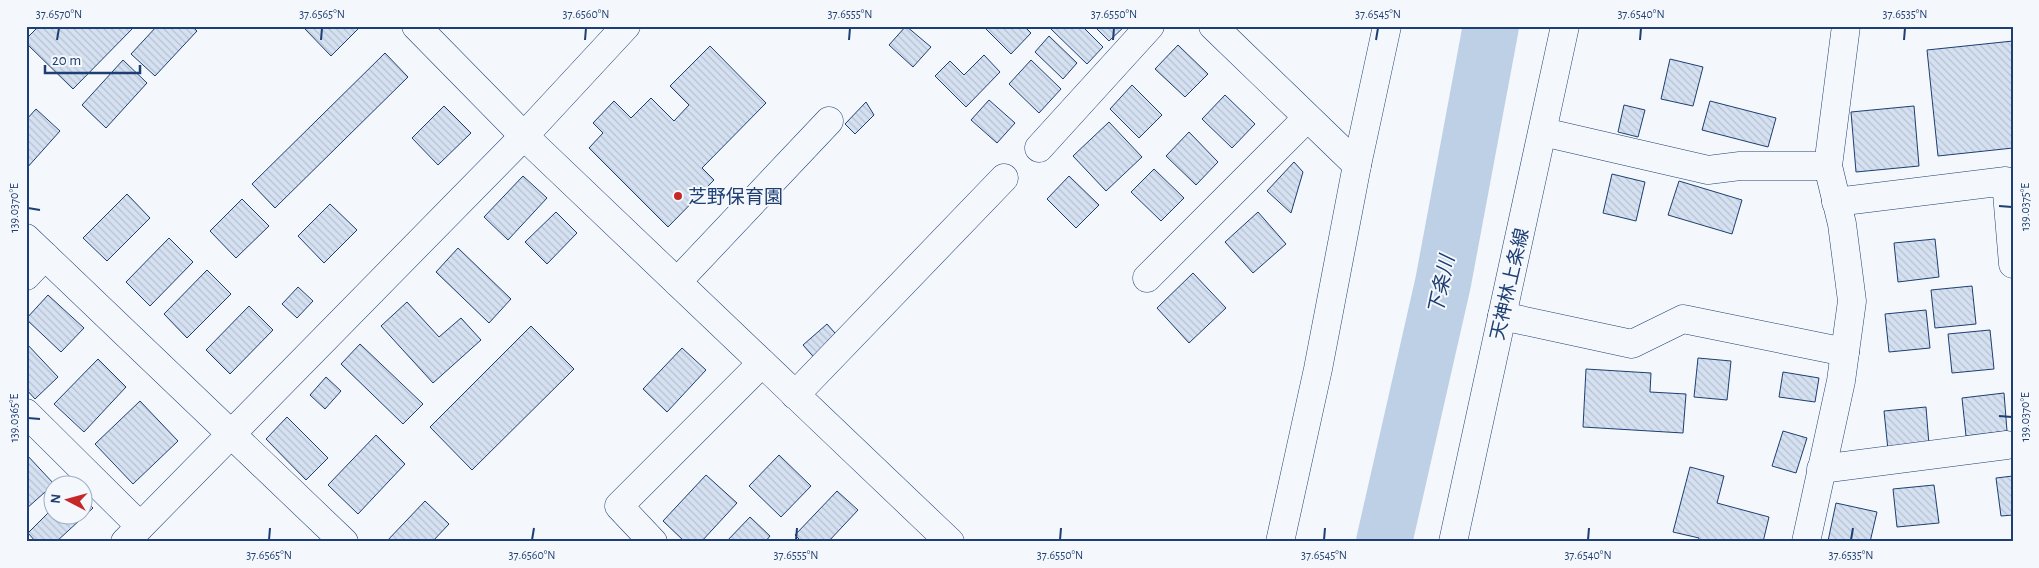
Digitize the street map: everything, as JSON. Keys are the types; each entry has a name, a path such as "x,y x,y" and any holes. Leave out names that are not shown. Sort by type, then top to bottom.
{"street":[{"path":"416,26 524,136 950,542"},
{"path":"26,413 132,534 524,136 626,26"},
{"path":"1040,148 1150,26"},
{"path":"1213,26 1357,165"},
{"path":"1280,542 1318,369 1357,165 1387,26"},
{"name":"天神林上条線","path":"1453,542 1544,132 1565,26"},
{"path":"1806,542 1845,352 1852,301 1842,224 1828,166 1846,26"},
{"path":"1147,278 1308,118"},
{"path":"677,282 829,122"},
{"path":"1544,132 1708,170 1740,166 1828,166"},
{"path":"795,395 1004,178"},
{"path":"1836,202 2006,181 2013,264"},
{"path":"26,276 35,247 344,542"},
{"path":"1502,316 1632,344 1683,319 1845,352"},
{"path":"653,542 619,506 762,363"},
{"path":"1821,469 2007,445"}],"building":[{"path":"39,26 135,26 73,89 26,43 26,39"},
{"path":"157,26 192,26 197,31 155,76 131,54"},
{"path":"308,26 361,26 331,56 305,29"},
{"path":"906,26 931,47 913,67 889,45"},
{"path":"983,26 1024,26 1031,33 1011,54"},
{"path":"1054,26 1082,26 1103,47 1087,64 1051,29"},
{"path":"1094,26 1125,26 1109,41"},
{"path":"1049,36 1077,63 1063,79 1035,52"},
{"path":"2013,41 2013,148 1938,156 1927,50"},
{"path":"1178,45 1208,74 1185,97 1155,69"},
{"path":"710,46 766,103 702,168 714,180 668,227 589,148 603,133 593,123 614,101 631,118 651,98 674,121 689,105 670,86"},
{"path":"385,53 408,77 275,208 252,184"},
{"path":"984,55 1000,72 966,107 935,76 950,61 964,75"},
{"path":"1670,59 1703,67 1693,106 1661,99"},
{"path":"123,60 147,83 106,128 82,105"},
{"path":"1031,60 1061,89 1039,113 1009,84"},
{"path":"1132,85 1162,115 1139,138 1110,109"},
{"path":"1225,95 1255,124 1232,148 1202,119"},
{"path":"989,100 1015,123 997,143 971,120"},
{"path":"1710,101 1776,118 1768,147 1702,130"},
{"path":"866,102 874,115 855,134 845,124"},
{"path":"1624,105 1645,110 1638,137 1618,132"},
{"path":"444,106 471,133 438,165 412,138"},
{"path":"1914,106 1919,166 1856,172 1851,112"},
{"path":"36,109 60,131 26,169 26,120"},
{"path":"1109,122 1142,157 1106,191 1073,156"},
{"path":"1189,132 1218,162 1196,185 1166,156"},
{"path":"1294,162 1303,172 1291,213 1267,191"},
{"path":"1154,169 1184,198 1161,221 1131,192"},
{"path":"1612,174 1645,182 1636,221 1603,213"},
{"path":"523,176 547,198 508,240 484,217"},
{"path":"1069,176 1099,205 1076,228 1047,199"},
{"path":"1679,181 1742,200 1732,234 1668,215"},
{"path":"127,194 150,218 107,261 83,238"},
{"path":"242,199 269,226 236,258 210,231"},
{"path":"330,204 357,230 324,263 298,236"},
{"path":"556,212 577,233 547,264 525,242"},
{"path":"1258,212 1286,244 1253,273 1225,242"},
{"path":"169,238 193,262 150,306 126,282"},
{"path":"1935,239 1939,277 1898,282 1894,243"},
{"path":"458,248 511,299 489,323 436,272"},
{"path":"207,270 231,294 187,338 164,314"},
{"path":"1193,273 1226,308 1189,343 1157,308"},
{"path":"1972,286 1976,324 1935,328 1931,290"},
{"path":"298,287 313,301 297,318 282,304"},
{"path":"48,295 84,328 61,352 26,319"},
{"path":"407,302 439,337 461,318 481,340 433,383 381,326"},
{"path":"249,306 273,330 230,374 206,350"},
{"path":"1926,310 1930,348 1889,352 1885,314"},
{"path":"827,324 842,341 818,362 803,345"},
{"path":"531,326 574,369 472,470 430,427"},
{"path":"1990,330 1994,369 1952,373 1948,334"},
{"path":"26,343 58,377 35,399 26,389"},
{"path":"360,344 423,404 403,424 341,364"},
{"path":"682,348 706,370 667,412 643,389"},
{"path":"1698,358 1731,361 1727,400 1694,397"},
{"path":"98,359 126,387 84,432 54,404"},
{"path":"1586,369 1651,373 1650,392 1686,394 1683,433 1583,427"},
{"path":"1783,372 1819,378 1815,402 1779,397"},
{"path":"326,377 341,391 325,409 310,395"},
{"path":"2004,393 2007,431 1966,436 1962,398"},
{"path":"140,401 178,441 133,484 95,444"},
{"path":"1926,407 1929,445 1888,450 1884,411"},
{"path":"287,417 328,458 306,480 266,439"},
{"path":"1783,431 1807,438 1796,473 1772,466"},
{"path":"376,435 405,464 358,514 328,485"},
{"path":"26,454 47,476 42,476 42,495 26,509"},
{"path":"779,455 811,486 781,517 749,486"},
{"path":"1690,467 1724,476 1717,503 1769,517 1763,542 1698,542 1699,538 1673,532"},
{"path":"706,475 737,503 701,542 685,542 663,521"},
{"path":"2013,476 2013,515 2001,516 1996,478"},
{"path":"1934,485 1939,523 1897,527 1893,489"},
{"path":"837,491 858,510 828,542 802,542 795,535"},
{"path":"425,501 449,524 432,542 386,542"},
{"path":"1836,503 1877,512 1870,542 1828,541"},
{"path":"750,517 770,536 765,542 726,542"},
{"path":"42,519 42,526 73,526 56,542 36,542 28,533"}],"waterway":[{"name":"下条川","path":"1384,542 1443,283 1491,26"}],"place":[{"name":"芝野保育園","path":"678,196"}]}
